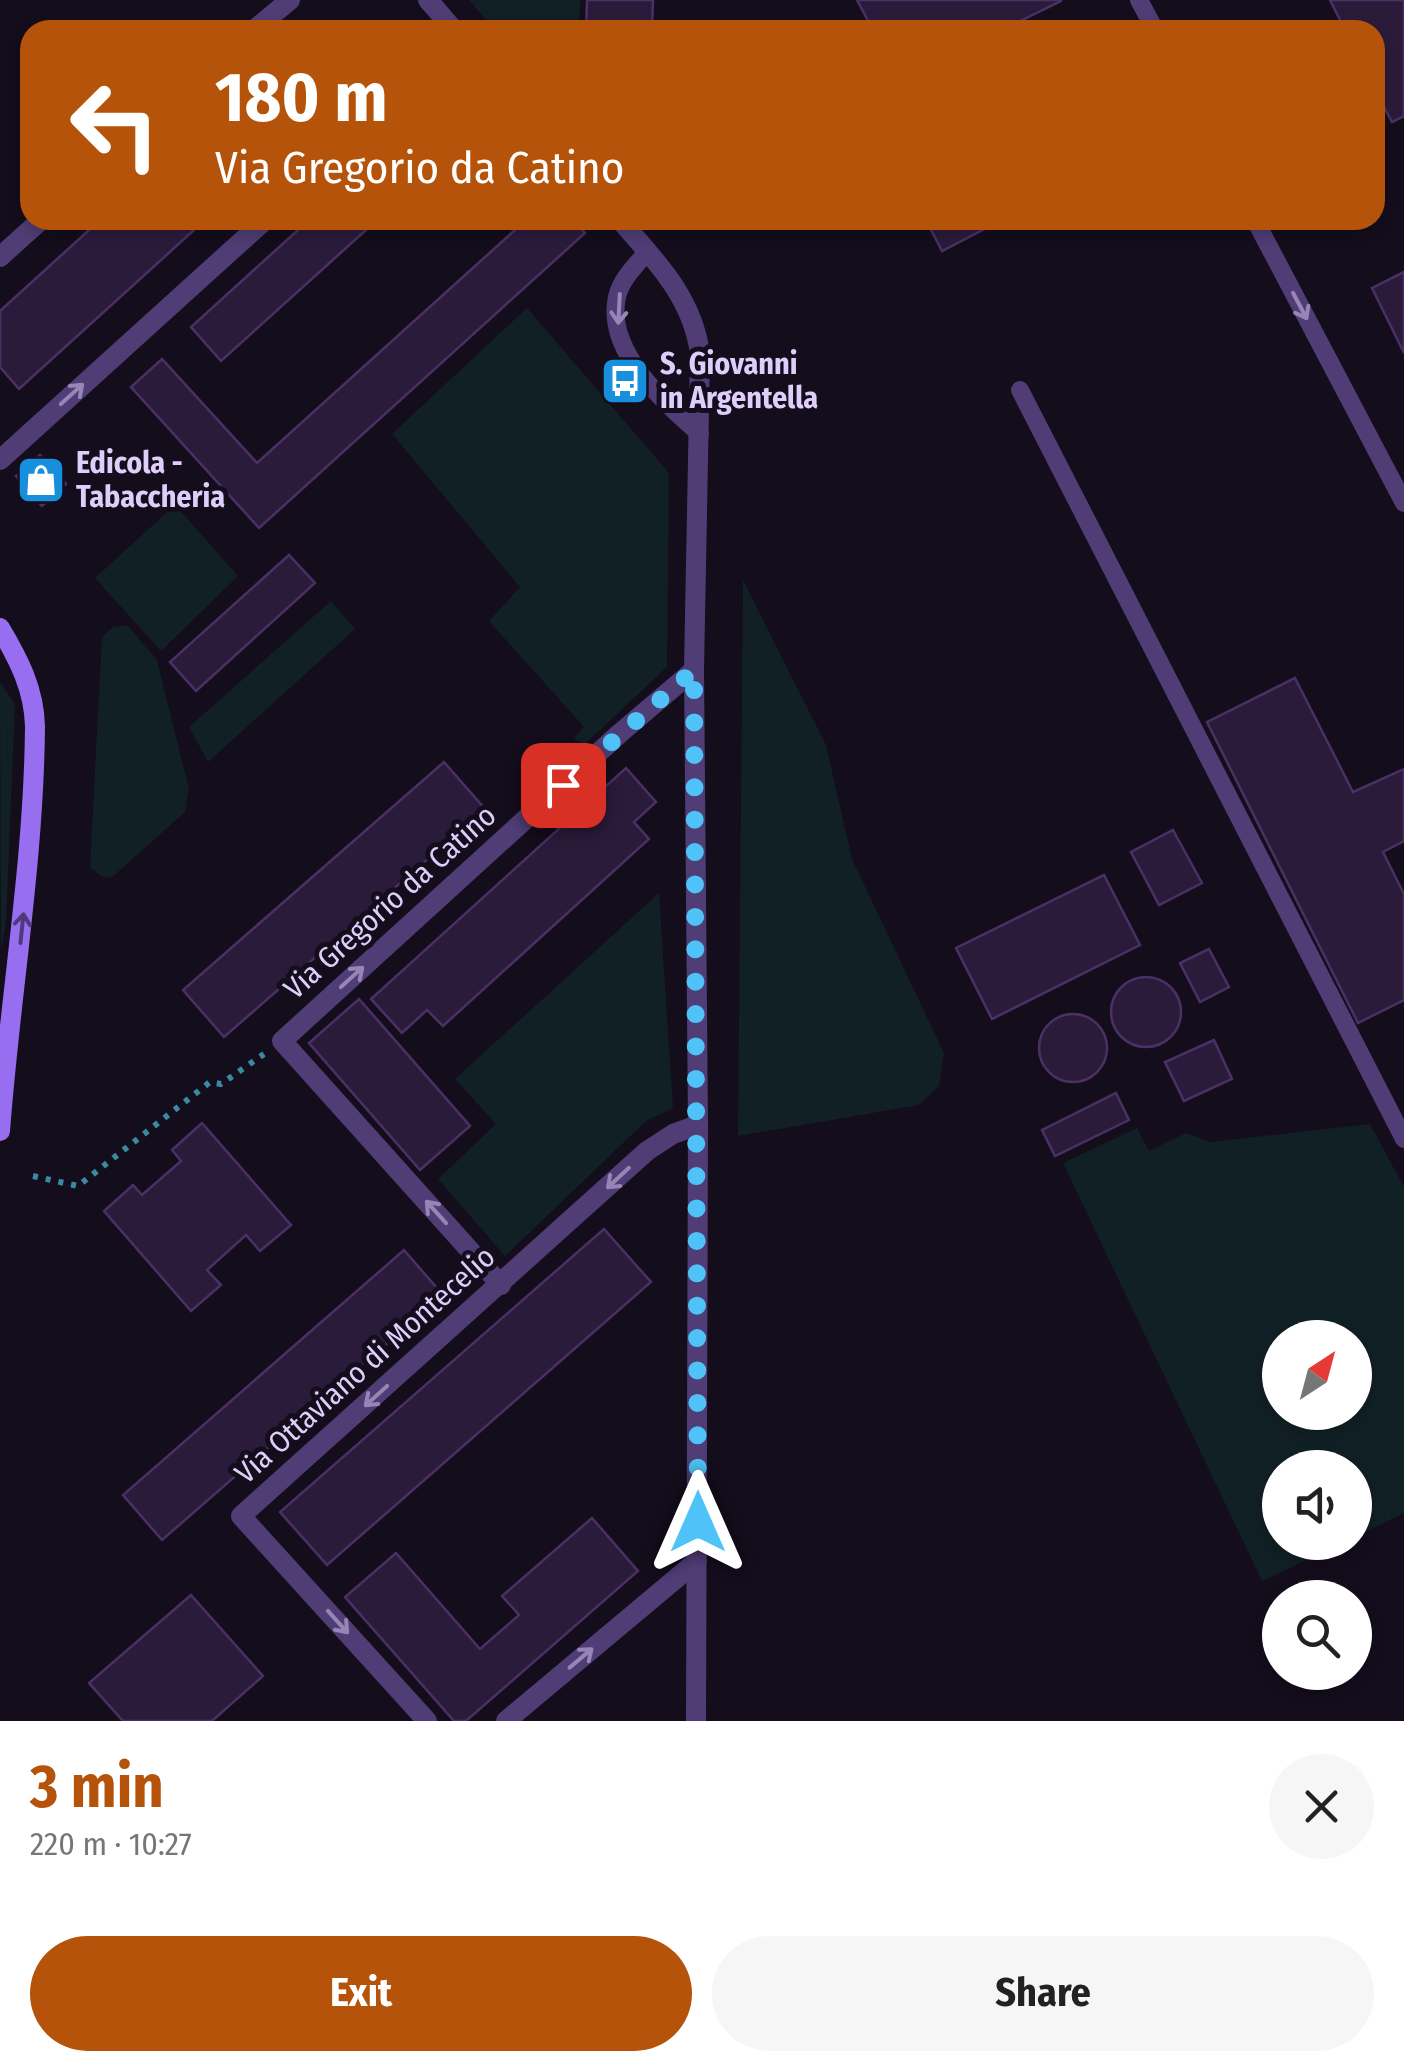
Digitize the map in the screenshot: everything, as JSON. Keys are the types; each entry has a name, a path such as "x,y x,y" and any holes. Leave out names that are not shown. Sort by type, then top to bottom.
{"street":[{"path":"266,20 290,0"},
{"path":"428,0 445,20"},
{"path":"0,257 30,230"},
{"path":"0,460 254,230"},
{"path":"629,230 671,280 694,324 700,354 694,670 698,1126 696,1721"},
{"path":"0,628 24,672 35,726 24,919 8,1024 0,1131"},
{"name":"Via Gregorio da Catino","path":"501,1285 282,1040 694,670"},
{"path":"0,1003 8,1024"},
{"name":"Via Ottaviano di Montecelio","path":"427,1721 241,1516 647,1151 673,1134 698,1126"},
{"path":"506,1721 698,1561"}],"lane":[{"path":"1260,230 1404,503"},
{"path":"648,252 624,281 617,297 621,338 646,380 700,434"},
{"path":"1020,390 1404,1139"}],"path":[{"path":"33,1176 78,1186 210,1082 220,1084 282,1040"}],"shaded area":[{"path":"469,0 580,0 579,20 486,20"},
{"path":"527,308 669,473 667,667 584,745 574,738 584,727 489,621 520,587 392,434"},
{"path":"175,505 238,576 161,651 95,578"},
{"path":"743,580 826,745 852,859 944,1053 939,1086 919,1105 738,1136"},
{"path":"331,601 355,629 208,762 189,727"},
{"path":"127,625 157,660 189,789 185,812 111,878 90,867 102,637 113,627"},
{"path":"0,682 15,704 6,923 1,950"},
{"path":"659,893 673,1108 646,1121 505,1256 438,1179 496,1124 455,1079"},
{"path":"1370,1124 1404,1187 1404,1513 1372,1529 1372,1450 1262,1450 1262,1560 1307,1560 1262,1581 1063,1163 1137,1128 1149,1151 1186,1133 1211,1142"}],"building":[{"path":"587,0 653,0 652,20 586,20"},
{"path":"857,0 1061,0 1022,20 868,20"},
{"path":"1330,0 1404,0 1404,116 1392,122 1385,109 1385,20 1340,20"},
{"path":"89,230 194,230 19,389 0,367 0,311"},
{"path":"298,230 366,230 221,361 191,327"},
{"path":"515,230 585,233 259,528 131,387 162,359 257,463"},
{"path":"931,230 983,230 942,251"},
{"path":"1404,272 1404,353 1372,288"},
{"name":"Edicola - Tabaccheria","path":"40,455 66,484 42,506 16,476"},
{"path":"289,555 315,583 196,691 170,662"},
{"path":"1295,678 1353,792 1404,769 1404,841 1383,852 1404,894 1404,1000 1358,1023 1207,722"},
{"path":"444,762 485,809 224,1037 183,990"},
{"path":"626,768 656,802 634,822 649,839 443,1026 427,1010 402,1033 371,999"},
{"path":"1173,830 1202,883 1159,905 1131,852"},
{"path":"1104,875 1140,945 992,1019 956,948"},
{"path":"1209,949 1229,987 1200,1002 1180,963"},
{"path":"1146,977 1171,987 1181,1012 1171,1037 1146,1047 1121,1037 1111,1012 1121,987"},
{"path":"359,999 470,1126 420,1170 309,1043"},
{"path":"1073,1014 1086,1016 1097,1024 1105,1035 1105,1061 1097,1072 1086,1080 1073,1082 1060,1080 1049,1072 1041,1061 1039,1048 1041,1035 1049,1024 1060,1016"},
{"path":"1214,1040 1232,1079 1184,1101 1165,1062"},
{"path":"1116,1093 1129,1120 1055,1156 1042,1130"},
{"path":"202,1123 291,1225 260,1251 246,1235 207,1270 221,1285 191,1311 104,1211 133,1185 142,1195 181,1161 172,1150"},
{"path":"604,1229 651,1282 327,1565 280,1512"},
{"path":"404,1250 443,1295 162,1540 123,1495"},
{"path":"592,1518 638,1571 466,1721 454,1721 345,1597 396,1553 480,1649 519,1615 502,1596"},
{"path":"191,1595 263,1676 212,1721 123,1721 89,1683"}],"place":[{"name":"S. Giovanni in Argentella","path":"625,381"},
{"name":"Edicola - Tabaccheria","path":"41,480"}],"route":[{"path":"563,785 694,670 698,1522"}]}
